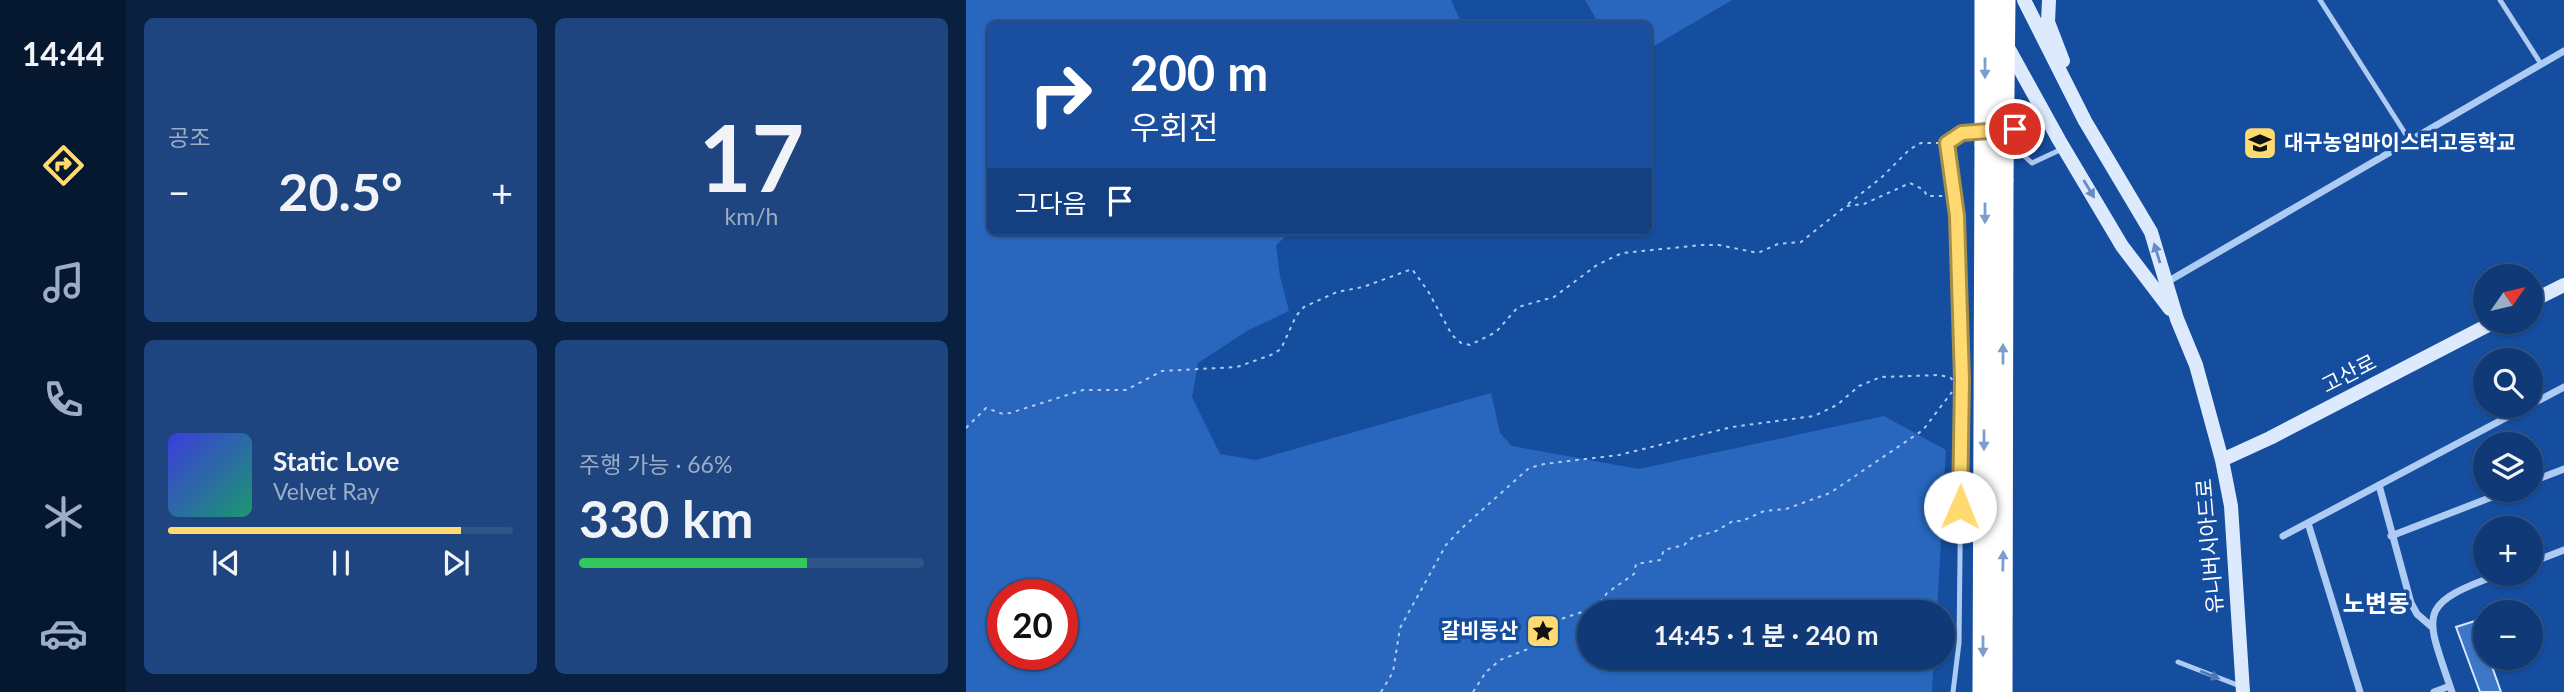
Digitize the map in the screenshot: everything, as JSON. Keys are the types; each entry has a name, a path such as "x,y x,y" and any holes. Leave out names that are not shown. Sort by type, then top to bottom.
{"highway":[{"path":"1986,0 1994,521"},
{"path":"1983,692 1993,601 2006,0"},
{"path":"1993,601 2002,692"}],"main road":[{"name":"유니버시아드로","path":"1986,0 1997,27 2122,246 2177,318"},
{"name":"유니버시아드로","path":"2024,0 2085,121 2151,232 2177,318 2196,365 2222,460 2231,506 2243,690"},
{"path":"2049,0 2048,22 2085,121"},
{"path":"2543,296 2564,285"},
{"name":"고산로","path":"2222,460 2473,333"}],"street":[{"path":"2166,282 2564,51"},
{"path":"2543,398 2564,387"},
{"path":"2283,536 2505,418"},
{"path":"2543,477 2564,469"},
{"path":"2379,485 2411,603 2417,614 2432,627"},
{"path":"2391,536 2479,502"},
{"path":"2308,523 2360,692"},
{"path":"2543,558 2564,550"},
{"path":"2434,692 2451,689 2432,627 2434,609 2450,594 2473,585"}],"lane":[{"path":"2320,0 2410,141"},
{"path":"2500,0 2541,64"},
{"path":"2001,130 2015,129 2023,155 2032,163 2064,148"},
{"path":"1953,692 1959,643 1962,380 1957,216 1947,143 1962,133 1987,138"},
{"path":"2178,662 2243,690"}],"path":[{"path":"966,428 986,408 1010,414 1083,390 1126,390 1162,371 1247,365 1278,352 1300,310 1337,292 1363,287 1412,269 1428,291 1452,335 1461,344 1470,345 1496,332 1518,307 1554,297 1597,265 1622,253 1702,244 1758,253 1778,244 1801,242 1882,177 1910,149 1920,143 1947,143"},
{"path":"1846,206 1864,204 1910,183 1924,190 1927,196 1953,196"},
{"path":"1381,692 1393,671 1399,628 1446,545 1530,468 1619,455 1732,427 1814,415 1838,405 1859,386 1881,377 1940,375 1953,381 1955,387 1923,430 1845,484 1830,493 1786,509 1763,511 1742,521 1732,521 1716,531 1692,538 1685,545 1664,550 1660,560 1636,564 1634,573 1607,593 1597,607 1552,622 1528,649 1500,660 1486,672 1473,692"}],"shaded area":[{"path":"966,0 1451,0 1461,21 987,21 987,235 1287,235 1276,245 1289,311 1247,331 1198,363 1192,397 1220,454 1256,460 1491,393 1500,433 1512,446 1639,469 1884,416 1946,450 1938,600 1577,600 1577,670 1933,670 1932,692 966,692"},
{"path":"1585,0 1732,0 1652,47 1652,21 1597,21"}],"building":[{"path":"2473,622 2473,670 2493,670 2501,692 2480,692 2456,627"}],"place":[{"name":"대구농업마이스터고등학교","path":"2260,143"},
{"name":"갈비동산","path":"1543,631"}],"district":[{"name":"노변동","path":"2376,604"}],"route":[{"path":"1960,507 1962,380 1957,216 1947,143 1962,133 2015,129"}]}
